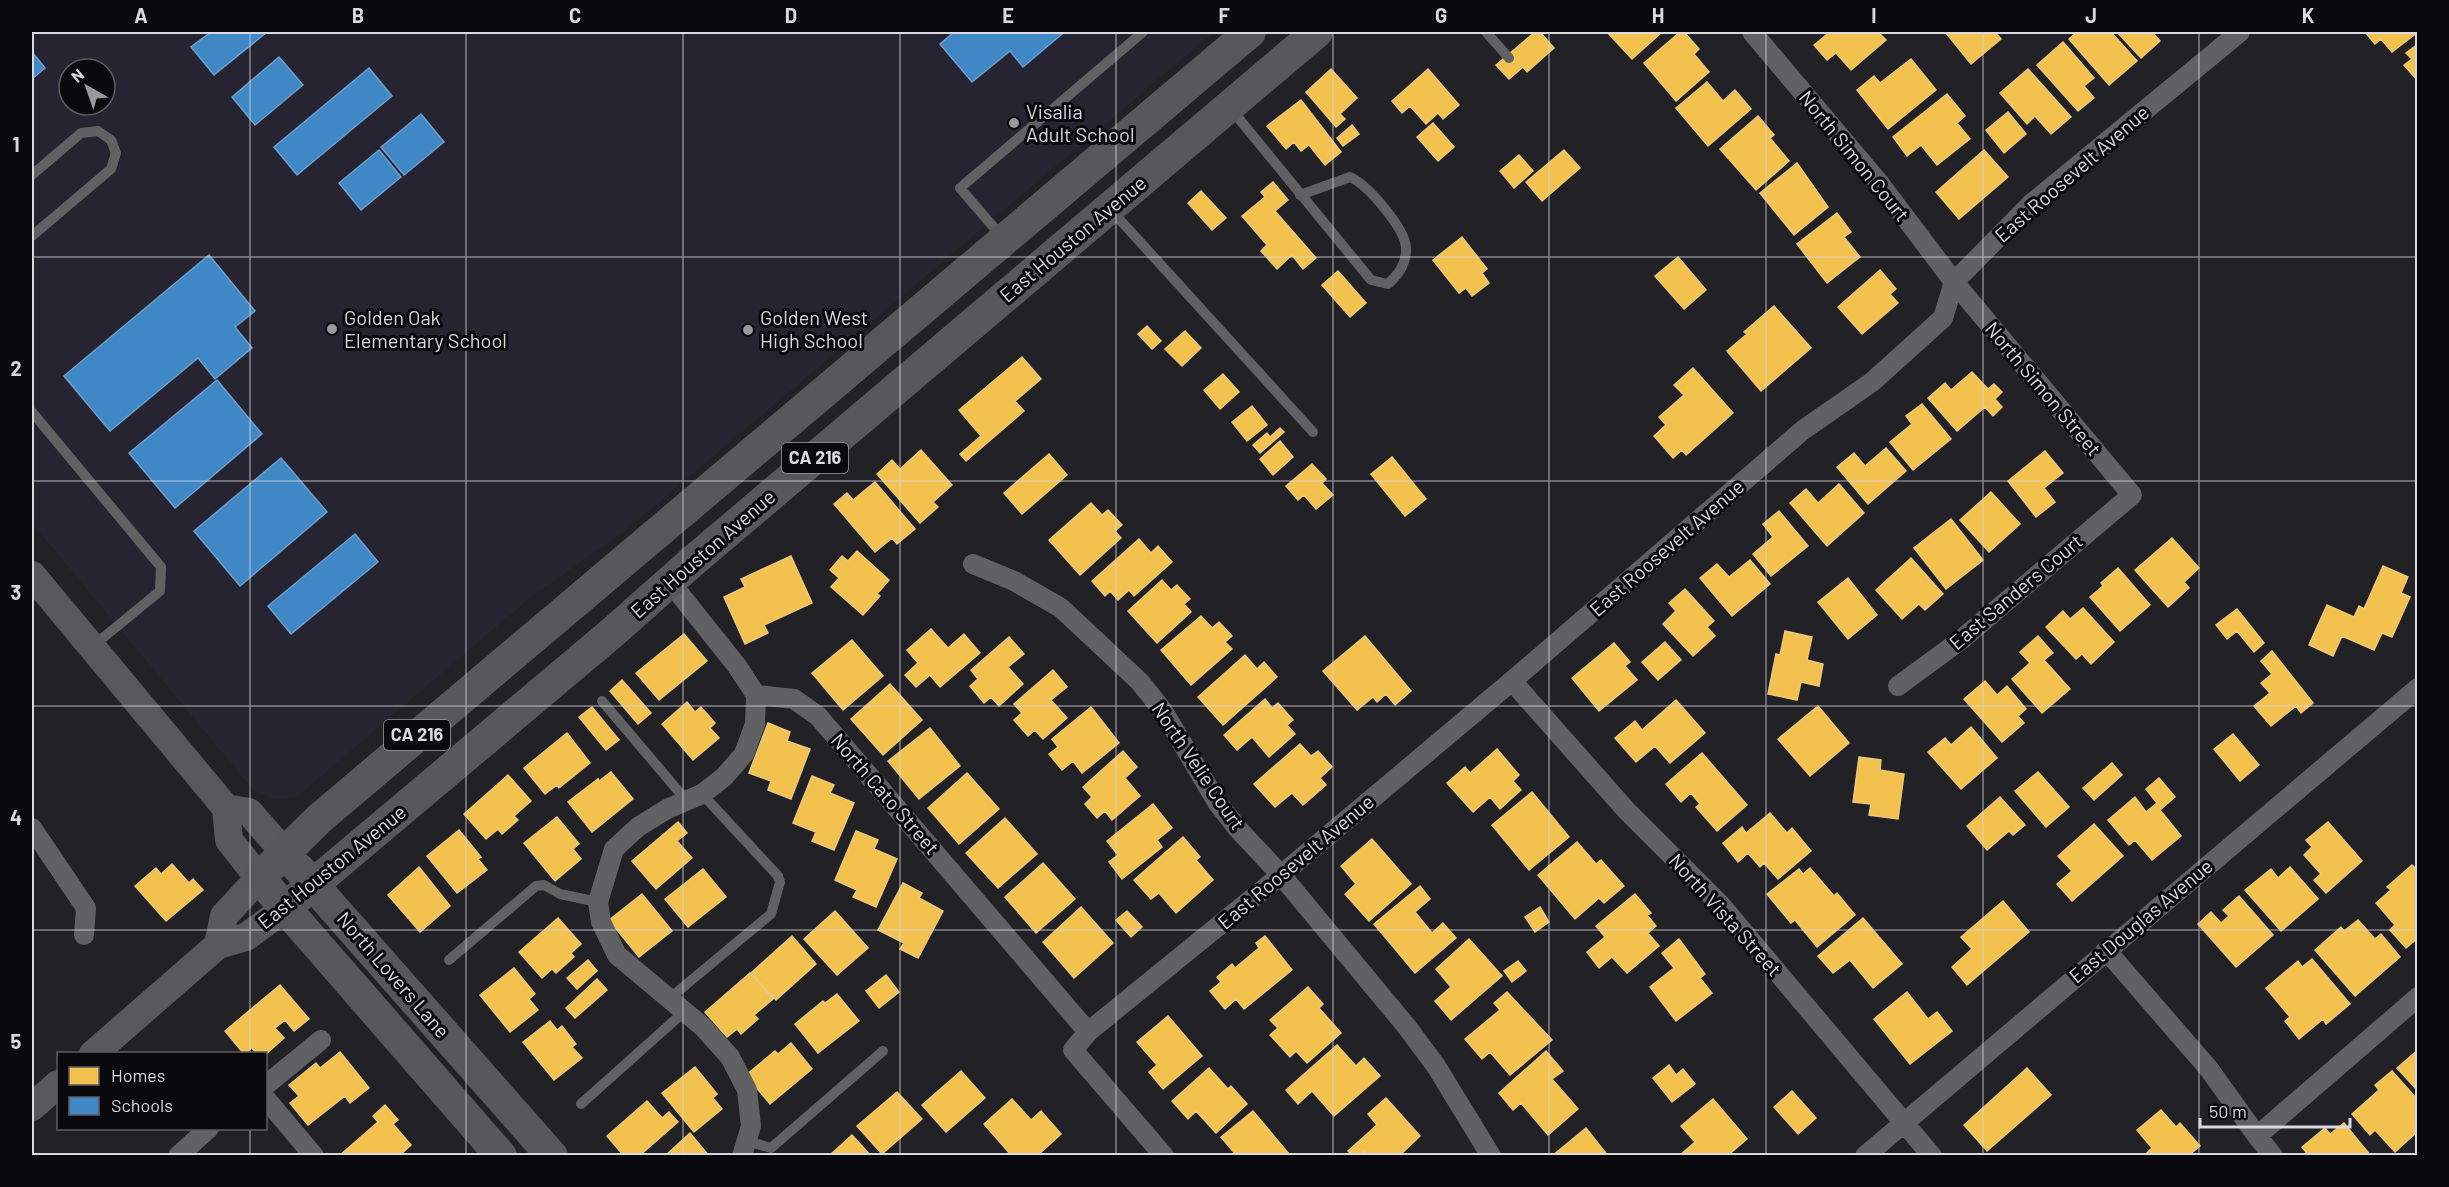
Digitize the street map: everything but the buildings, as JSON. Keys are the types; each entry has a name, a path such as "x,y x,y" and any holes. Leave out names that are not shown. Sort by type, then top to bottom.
{"main road":[{"name":"East Houston Avenue","path":"218,945 224,916 320,818 1250,32"},
{"path":"991,308 1022,253 1251,59 1268,38 1268,32"},
{"name":"East Houston Avenue","path":"94,1052 218,945 246,937 314,885 1317,32"},
{"path":"32,575 226,808"},
{"name":"North Lovers Lane","path":"501,1155 259,878 229,840 226,808 249,812 552,1155"},
{"path":"32,1107 57,1085"}],"street":[{"name":"North Simon Court","path":"1752,32 1880,184 1954,282"},
{"name":"East Roosevelt Avenue","path":"1164,1155 1073,1050 1088,1032 1281,875 1512,681 1803,430 1881,374 1943,318 1954,282 2031,204 2240,32"},
{"name":"North Simon Street","path":"1954,282 2132,495"},
{"name":"East Sanders Court","path":"1898,686 1962,639 2132,495"},
{"name":"North Velie Court","path":"973,564 1014,581 1061,608 1140,682 1163,711 1217,802 1238,829 1281,875 1414,1037 1436,1066 1491,1155"},
{"path":"670,582 737,666 756,695 754,724 744,754 724,777 694,797 667,809 638,827 614,849 598,902 601,922 617,955 677,1005 730,1057 747,1090 751,1126 745,1148"},
{"name":"North Vista Street","path":"1512,681 1626,810 1720,904 1932,1155"},
{"name":"East Douglas Avenue","path":"1866,1155 2418,688"},
{"name":"North Cato Street","path":"756,695 794,699 818,716 1088,1032"},
{"path":"32,828 87,908 84,935"},
{"path":"2106,950 2209,1069 2273,1155"},
{"path":"2257,1136 2418,997"},
{"path":"267,1084 321,1040"},
{"path":"267,1099 314,1155"},
{"path":"184,1154 207,1130"}],"lane":[{"path":"1004,240 960,188 1143,32"},
{"path":"1486,32 1509,58"},
{"path":"1228,107 1300,195 1371,280 1388,284 1402,271 1406,247 1399,228 1361,182 1350,177 1300,195"},
{"path":"32,175 81,133 98,131 111,140 116,153 111,169 32,236"},
{"path":"1109,208 1313,432"},
{"path":"32,412 161,567 160,591 92,646"},
{"path":"581,1104 677,1005 771,914 780,882 778,876 694,797 602,700"},
{"path":"449,960 536,886 544,885 561,894 598,902"},
{"path":"745,1148 773,1152 883,1051"}],"shaded area":[{"name":"Golden Oak Elementary School","path":"32,32 1214,32 625,531 531,597 298,796 275,800 253,790 32,523"}],"place":[{"name":"Visalia Adult School","path":"1014,123"},
{"name":"Golden Oak Elementary School","path":"332,329"},
{"name":"Golden West High School","path":"748,330"}]}
